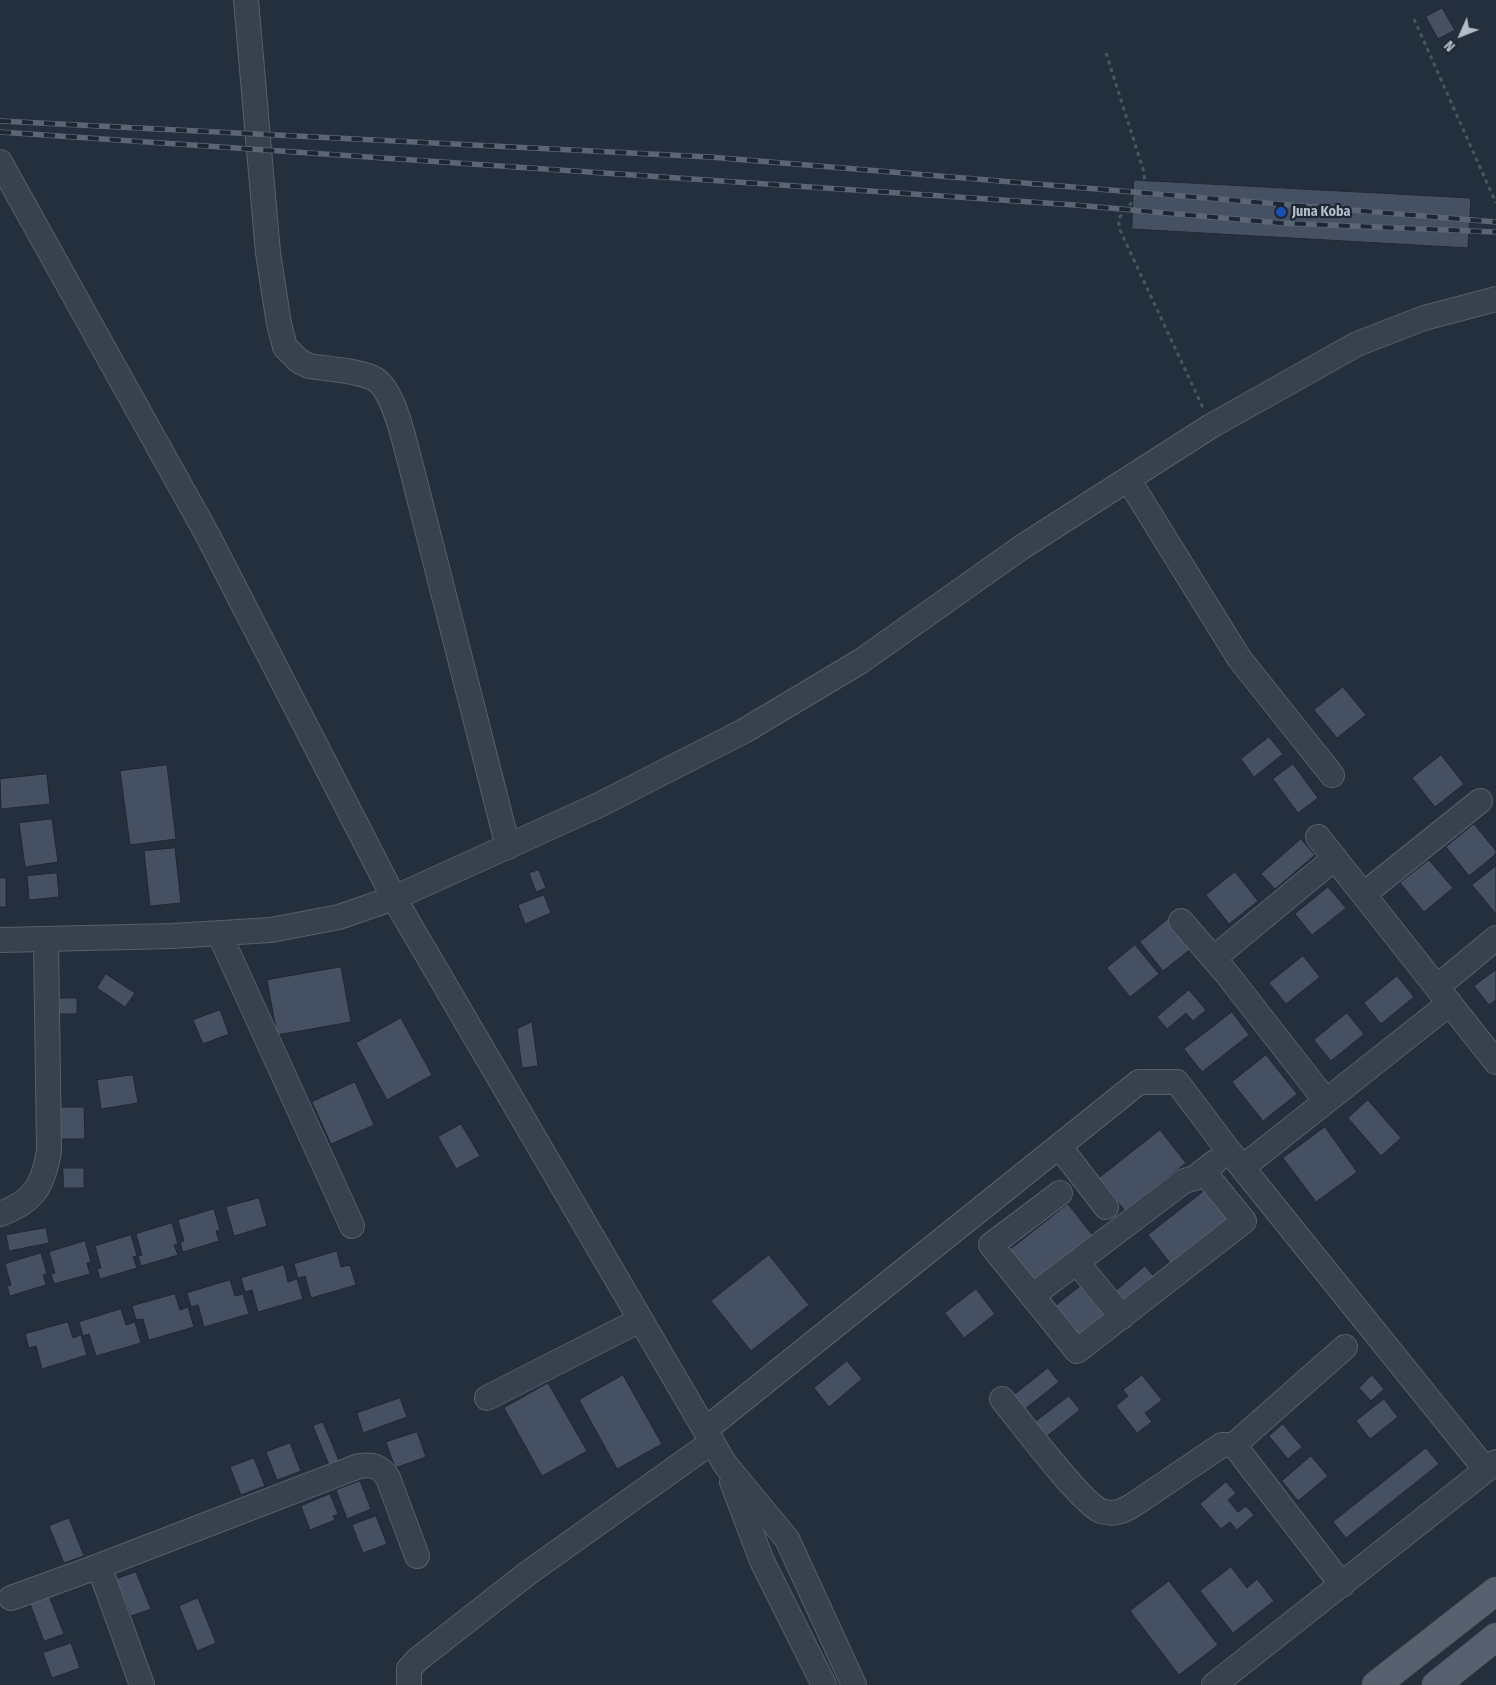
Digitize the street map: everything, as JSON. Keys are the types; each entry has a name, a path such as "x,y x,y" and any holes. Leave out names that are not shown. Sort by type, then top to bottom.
{"main road":[{"path":"1376,1685 1496,1591"},
{"path":"1436,1685 1496,1637"}],"street":[{"path":"246,0 268,253 279,324 285,346 299,361 309,366 374,379 384,388 391,401 410,462 508,847"},
{"path":"0,162 207,534 394,898 725,1464 787,1539 854,1685"},
{"path":"0,940 46,940 271,930 339,917 394,898 599,806 744,731 861,661 1022,547 1211,426 1357,344 1424,318 1496,299"},
{"path":"1128,479 1239,658 1332,775"},
{"path":"1364,894 1480,800"},
{"path":"1318,837 1496,1062"},
{"path":"1214,958 1335,858"},
{"path":"1181,921 1214,958 1326,1101"},
{"path":"219,933 352,1226"},
{"path":"1036,1301 1184,1181 1236,1159 1326,1101 1444,995 1496,938"},
{"path":"0,1214 26,1200 41,1184 49,1151 46,940"},
{"path":"408,1685 409,1669 432,1648 708,1436 1139,1082 1178,1082 1236,1159 1491,1466 1214,1685"},
{"path":"1059,1146 1106,1207"},
{"path":"1036,1301 1084,1270 1190,1190 1199,1175"},
{"path":"1060,1193 991,1245 1077,1351 1244,1221 1199,1175"},
{"path":"1084,1270 1122,1317"},
{"path":"487,1398 640,1320"},
{"path":"1002,1399 1089,1504 1110,1513 1121,1512 1222,1445 1234,1444 1345,1348"},
{"path":"1234,1444 1342,1585"},
{"path":"725,1464 762,1561 820,1683"},
{"path":"10,1598 99,1566 359,1466 368,1465 382,1470 388,1478 417,1556"},
{"path":"99,1566 142,1685"}],"path":[{"path":"1414,19 1496,203"},
{"path":"1106,53 1144,172 1146,186 1119,218 1119,228 1211,426"}],"building":[{"path":"1442,8 1455,30 1438,39 1426,17"},
{"name":"Juna Koba","path":"1134,180 1471,198 1468,248 1132,229"},
{"path":"1343,687 1366,715 1337,738 1314,710"},
{"path":"1269,737 1283,754 1254,777 1241,759"},
{"path":"1441,755 1464,784 1435,807 1412,778"},
{"path":"1293,764 1318,798 1298,813 1273,779"},
{"path":"167,765 176,839 130,845 120,771"},
{"path":"47,774 50,804 1,809 0,779"},
{"path":"52,819 58,862 25,867 19,823"},
{"path":"1474,824 1496,851 1496,854 1469,876 1446,847"},
{"path":"1301,839 1315,855 1275,889 1261,874"},
{"path":"175,848 181,903 150,906 144,851"},
{"path":"1429,860 1453,888 1424,912 1400,883"},
{"path":"1496,866 1496,914 1472,885"},
{"path":"539,870 546,888 536,892 529,873"},
{"path":"1235,872 1258,901 1229,924 1206,895"},
{"path":"57,873 59,897 29,900 27,876"},
{"path":"0,878 6,878 6,907 0,907"},
{"path":"1328,887 1346,908 1312,935 1295,914"},
{"path":"544,895 551,913 525,924 518,905"},
{"path":"1168,919 1192,948 1163,971 1140,942"},
{"path":"1135,945 1159,974 1130,997 1107,968"},
{"path":"1303,956 1320,977 1286,1004 1269,983"},
{"path":"341,967 351,1022 277,1035 267,980"},
{"path":"1496,970 1496,1000 1489,1005 1474,986"},
{"path":"106,974 135,993 125,1007 97,988"},
{"path":"1397,976 1414,997 1381,1024 1364,1003"},
{"path":"1189,990 1206,1010 1193,1021 1186,1013 1167,1029 1157,1017"},
{"path":"60,998 77,998 77,1014 59,1014"},
{"path":"220,1010 229,1034 203,1044 193,1020"},
{"path":"1232,1012 1249,1035 1202,1072 1184,1049"},
{"path":"1347,1013 1364,1034 1331,1061 1314,1040"},
{"path":"401,1018 432,1075 387,1100 356,1043"},
{"path":"532,1022 538,1066 522,1068 517,1029"},
{"path":"1266,1055 1297,1094 1263,1121 1232,1082"},
{"path":"133,1075 138,1103 101,1109 97,1080"},
{"path":"355,1082 374,1125 331,1144 312,1102"},
{"path":"1368,1100 1401,1138 1381,1156 1348,1118"},
{"path":"58,1107 84,1107 85,1139 58,1139"},
{"path":"461,1124 480,1156 456,1169 438,1137"},
{"path":"1325,1127 1357,1172 1316,1202 1283,1158"},
{"path":"1160,1130 1186,1163 1125,1211 1099,1178"},
{"path":"63,1168 84,1168 84,1188 64,1188"},
{"path":"1209,1187 1235,1220 1174,1268 1148,1235"},
{"path":"259,1198 267,1226 234,1236 226,1207"},
{"path":"1068,1204 1094,1237 1034,1285 1007,1252"},
{"path":"214,1209 220,1230 216,1231 219,1241 183,1252 180,1242 184,1241 178,1220"},
{"path":"172,1223 178,1244 174,1245 178,1255 141,1266 138,1256 142,1255 136,1234"},
{"path":"46,1228 49,1243 9,1251 6,1235"},
{"path":"131,1235 137,1256 133,1257 137,1268 100,1279 97,1269 101,1268 95,1246"},
{"path":"85,1241 91,1262 87,1263 90,1274 54,1284 51,1274 55,1273 49,1252"},
{"path":"337,1251 341,1267 350,1265 356,1285 311,1298 305,1276 298,1278 294,1264"},
{"path":"41,1253 47,1274 43,1275 46,1285 10,1296 7,1286 11,1285 5,1264"},
{"path":"769,1255 809,1305 751,1351 711,1301"},
{"path":"284,1265 288,1282 297,1279 303,1299 258,1312 252,1290 245,1292 241,1278"},
{"path":"1145,1266 1157,1280 1127,1304 1116,1291"},
{"path":"1089,1279 1115,1311 1075,1343 1049,1311"},
{"path":"230,1280 235,1296 243,1294 249,1314 204,1327 198,1305 191,1307 187,1293"},
{"path":"976,1289 995,1314 964,1338 945,1313"},
{"path":"175,1294 180,1310 188,1307 194,1327 149,1340 143,1319 136,1320 132,1306"},
{"path":"121,1309 126,1325 135,1322 141,1343 96,1356 89,1334 83,1336 79,1322"},
{"path":"68,1322 73,1338 81,1335 87,1355 42,1369 36,1346 29,1348 25,1334"},
{"path":"847,1361 862,1379 829,1407 814,1388"},
{"path":"1048,1368 1059,1382 1025,1409 1014,1395"},
{"path":"623,1375 662,1444 617,1469 579,1400"},
{"path":"1142,1375 1162,1400 1145,1413 1152,1422 1137,1433 1116,1406 1128,1396 1123,1390"},
{"path":"1372,1375 1384,1389 1371,1401 1359,1388"},
{"path":"548,1383 587,1451 542,1476 504,1408"},
{"path":"1069,1396 1080,1410 1046,1437 1035,1422"},
{"path":"400,1398 407,1417 363,1433 357,1413"},
{"path":"1384,1399 1398,1417 1370,1439 1356,1421"},
{"path":"323,1422 339,1461 329,1465 313,1426"},
{"path":"1283,1424 1302,1447 1288,1459 1269,1436"},
{"path":"417,1432 426,1457 395,1468 386,1442"},
{"path":"290,1443 301,1471 277,1480 266,1452"},
{"path":"1426,1448 1439,1464 1346,1538 1333,1522"},
{"path":"1311,1456 1328,1476 1298,1501 1282,1481"},
{"path":"254,1458 265,1486 241,1495 230,1467"},
{"path":"360,1481 371,1509 347,1519 336,1490"},
{"path":"1226,1482 1236,1493 1228,1500 1238,1512 1246,1506 1254,1515 1237,1530 1230,1522 1221,1529 1200,1504"},
{"path":"330,1494 338,1514 333,1516 335,1520 310,1530 301,1506"},
{"path":"376,1516 387,1544 363,1553 352,1525"},
{"path":"69,1518 84,1556 64,1563 49,1526"},
{"path":"1231,1567 1247,1588 1257,1579 1274,1601 1233,1633 1200,1591"},
{"path":"136,1572 151,1609 131,1616 116,1579"},
{"path":"1169,1581 1218,1645 1179,1675 1130,1611"},
{"path":"49,1596 64,1634 44,1641 30,1604"},
{"path":"198,1598 216,1643 197,1651 179,1606"},
{"path":"71,1643 80,1668 52,1678 43,1653"}],"railway":[{"path":"0,121 710,157 1496,222"},
{"path":"0,132 1075,205 1280,223 1496,232"}],"place":[{"name":"Juna Koba","path":"1281,212"}]}
